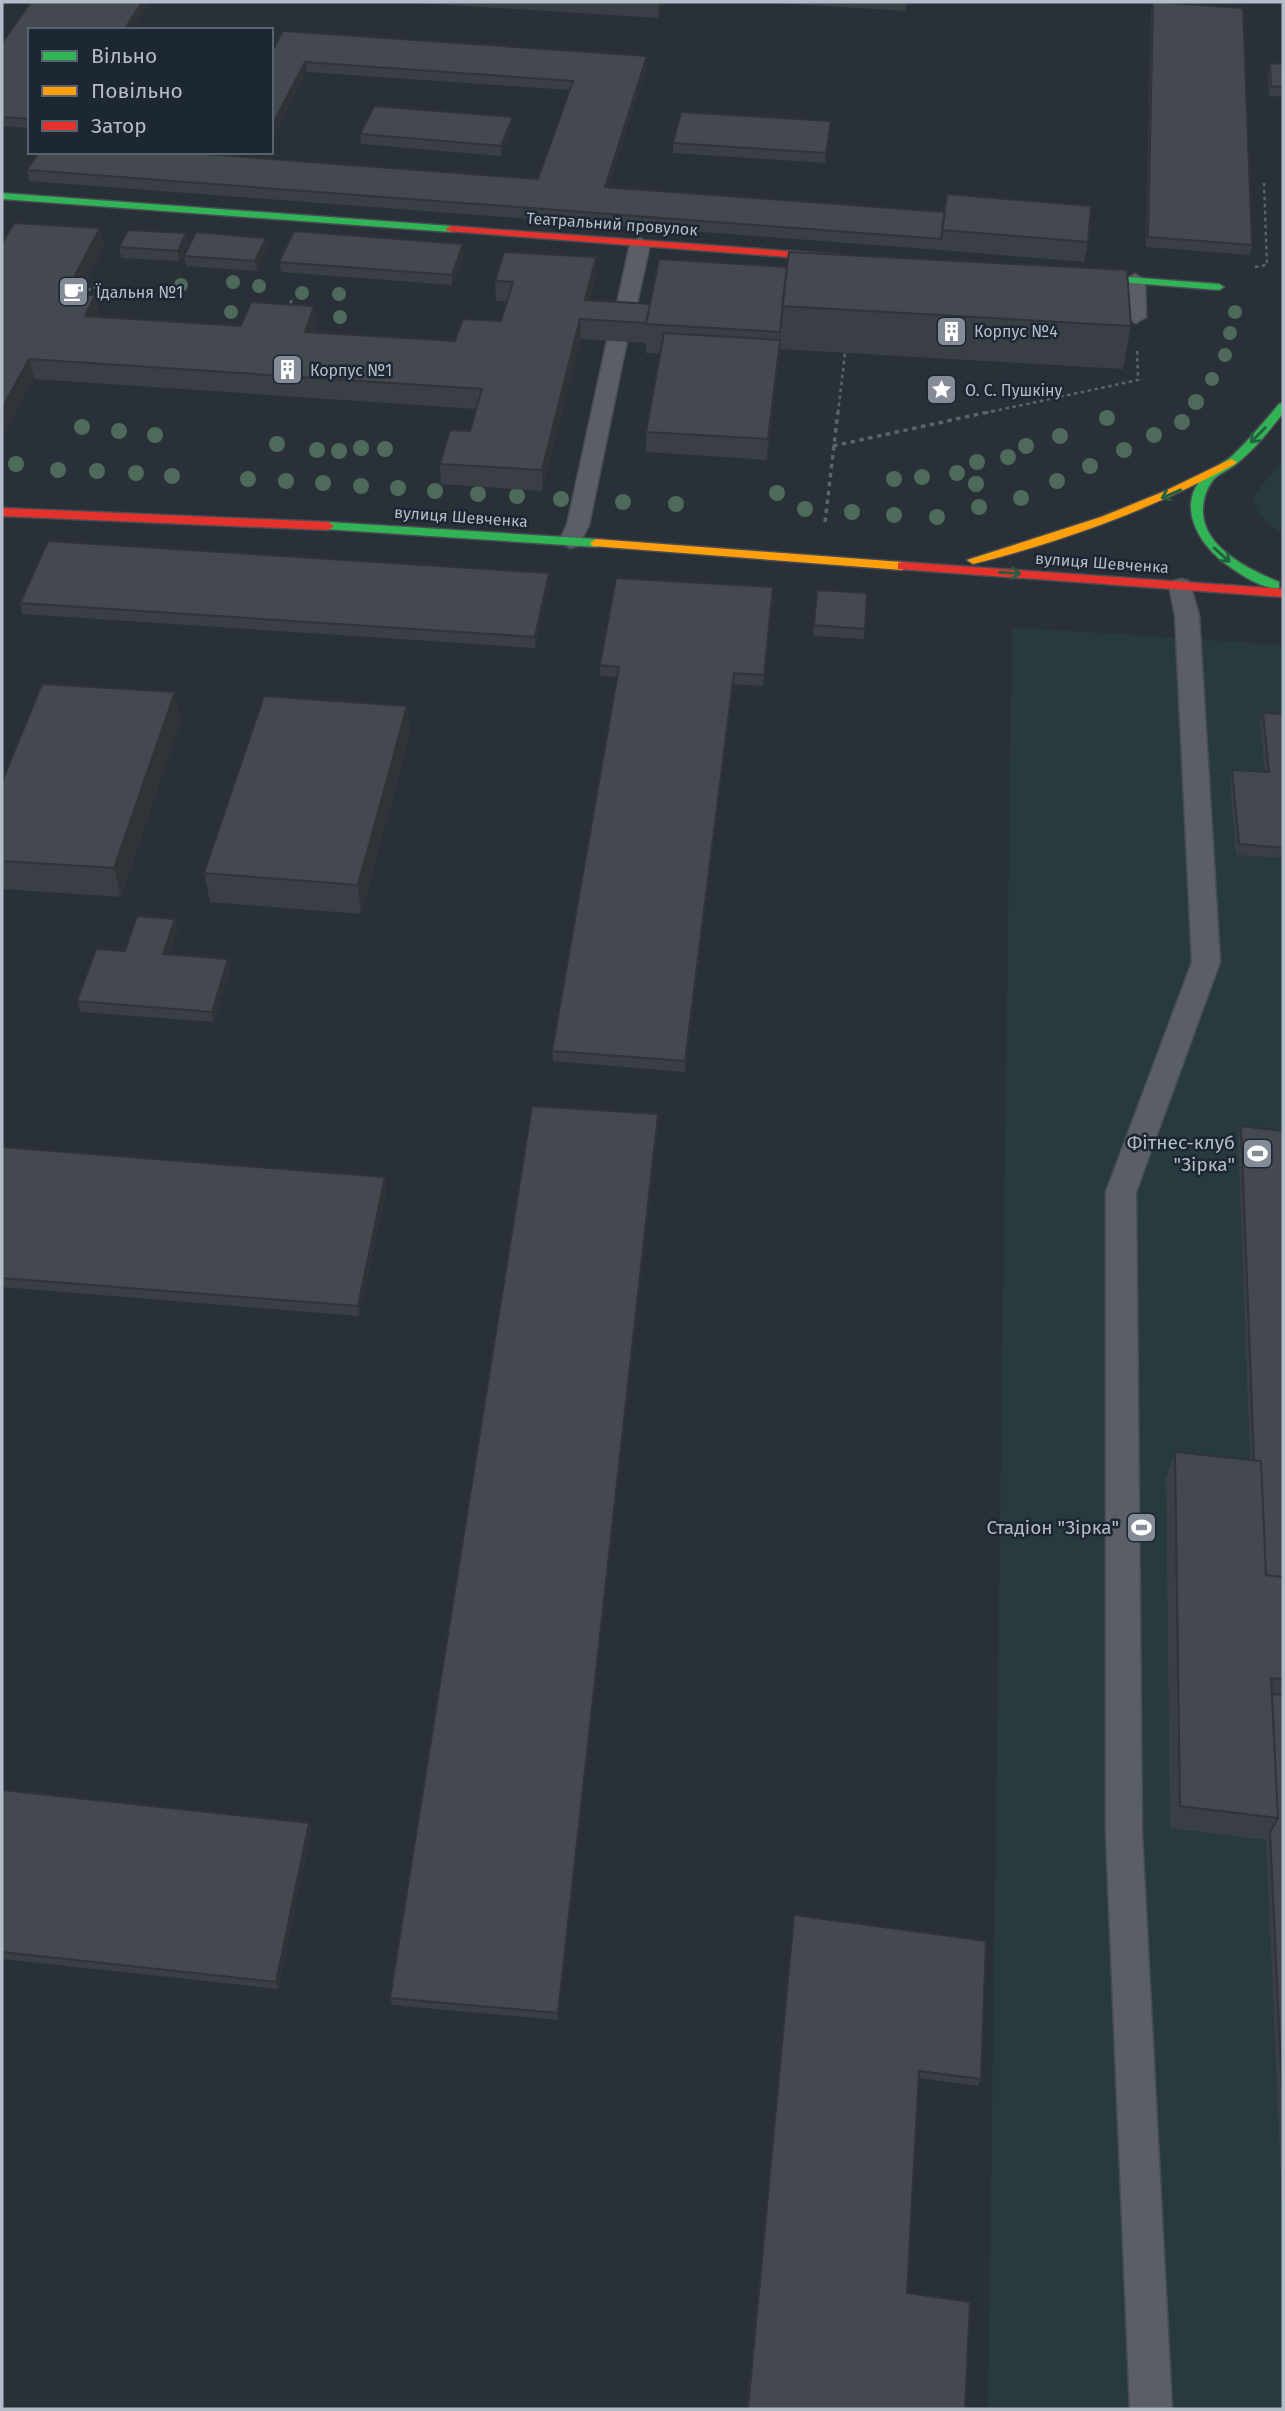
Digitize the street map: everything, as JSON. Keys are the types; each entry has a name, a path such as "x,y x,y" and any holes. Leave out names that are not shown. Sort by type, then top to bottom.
{"main road":[{"name":"Театральний провулок","path":"2,196 860,260"},
{"path":"1053,274 1219,287"},
{"path":"1283,406 1231,462 1206,481 1195,505 1200,531 1221,557 1256,579 1283,591"},
{"name":"вулиця Шевченка","path":"918,566 959,563 1071,534 1189,487 1231,462"},
{"name":"вулиця Шевченка","path":"2,512 184,517 1283,591"}],"lane":[{"path":"570,541 578,525 640,244"},
{"path":"1136,280 1136,317"},
{"path":"1151,2409 1124,1834 1121,1192 1206,962 1187,615 1181,586"}],"path":[{"path":"1264,183 1267,265"},
{"path":"81,293 95,287"},
{"path":"288,312 292,299"},
{"path":"833,446 1138,380 1136,317"},
{"path":"824,527 845,352"}],"green space":[{"path":"1283,460 1283,534 1263,518 1253,496"},
{"name":"Стадіон \"Зірка\"","path":"1012,627 1283,645 1283,2409 988,2409"}],"building":[{"path":"31,2 142,2 125,28 28,28 28,119 2,117 2,43"},
{"path":"1153,2 1243,8 1252,245 1148,237"},
{"path":"283,31 647,56 605,187 945,212 941,239 27,170 38,154 205,154 538,179 573,81 305,62 273,123 273,49"},
{"path":"1270,63 1283,64 1283,87 1271,86"},
{"path":"374,106 513,117 501,146 360,134"},
{"path":"681,112 831,121 826,153 673,143"},
{"path":"947,194 1091,206 1088,242 942,230"},
{"name":"Корпус №1","path":"14,223 100,228 65,294 95,295 85,316 241,326 251,302 314,306 305,332 455,341 463,319 501,321 513,282 495,281 504,252 596,257 585,300 650,304 646,323 580,319 542,470 440,464 450,430 470,431 482,389 29,359 2,408 2,244"},
{"path":"128,230 186,233 178,251 119,247"},
{"path":"294,231 463,244 452,275 279,262"},
{"path":"196,232 266,238 255,261 184,256"},
{"path":"789,252 1127,270 1131,326 782,306"},
{"path":"659,259 787,267 780,332 646,324"},
{"path":"664,333 780,340 768,439 646,432"},
{"path":"48,541 549,573 535,637 20,603"},
{"path":"616,578 773,587 764,675 734,673 685,1061 552,1051 619,667 600,665"},
{"path":"817,590 867,593 865,629 814,625"},
{"path":"42,684 175,692 114,868 2,861 2,782"},
{"path":"264,696 407,706 358,885 204,873"},
{"path":"1263,713 1283,714 1283,848 1239,844 1232,770 1269,772"},
{"path":"137,916 175,919 163,954 228,959 212,1012 77,1001 96,949 125,951"},
{"path":"532,1106 658,1114 558,2013 390,1998"},
{"path":"1241,1126 1283,1131 1283,1577 1266,1575 1261,1461 1254,1460"},
{"path":"2,1147 385,1177 358,1306 2,1278"},
{"path":"1175,1452 1261,1461 1266,1575 1283,1577 1283,1679 1271,1678 1278,1818 1180,1806"},
{"path":"1272,1694 1283,1695 1283,2112 1270,1832 1278,1818"},
{"path":"2,1790 309,1823 276,1982 2,1952"},
{"path":"794,1915 986,1941 981,2079 919,2071 907,2293 970,2302 965,2409 748,2409"}],"traffic: fast":[{"path":"2,196 451,229"},
{"path":"1074,276 1219,287"},
{"path":"1275,585 1227,559 1213,546 1202,532 1197,516 1197,499 1211,475 1239,456 1283,406"},
{"path":"328,526 596,543"}],"traffic: slow":[{"path":"973,560 1040,542 1105,520 1169,494 1231,462"},
{"path":"596,543 902,566"}],"traffic: jam":[{"path":"451,229 840,258"},
{"path":"2,512 328,526"},
{"path":"902,566 1283,593"}],"place":[{"name":"Їдальня №1","path":"73,292"},
{"name":"Корпус №4","path":"951,331"},
{"name":"Корпус №1","path":"287,370"},
{"name":"О. С. Пушкіну","path":"942,390"},
{"name":"Фітнес-клуб \"Зірка\"","path":"1258,1153"},
{"name":"Стадіон \"Зірка\"","path":"1142,1527"}]}
